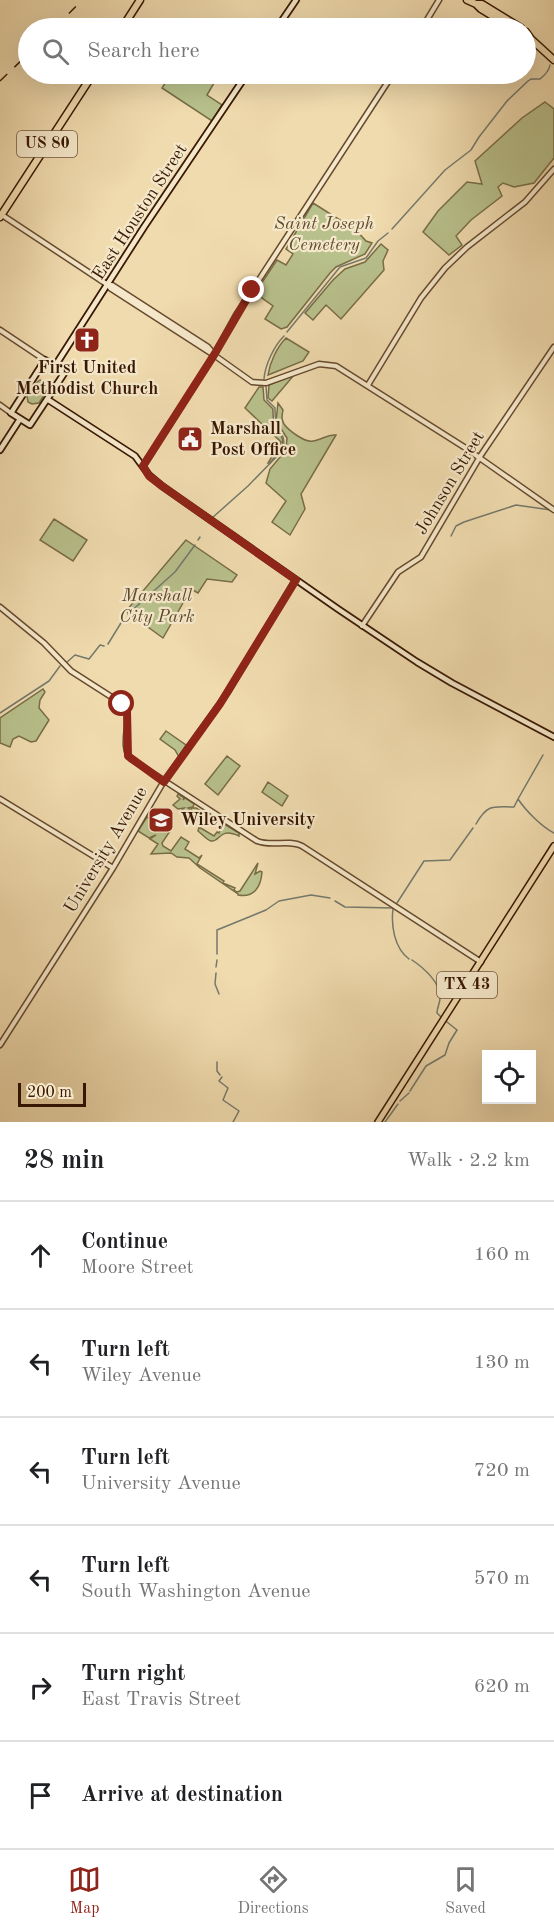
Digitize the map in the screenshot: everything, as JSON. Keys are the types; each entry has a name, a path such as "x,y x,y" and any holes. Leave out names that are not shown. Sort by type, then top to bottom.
{"highway":[{"path":"128,18 140,0"},
{"path":"467,0 496,18"},
{"path":"476,4 482,4 505,18"},
{"path":"536,45 554,60"},
{"name":"US 80","path":"1,216 87,84"}],"main road":[{"path":"284,18 296,0"},
{"name":"East Houston Street","path":"55,366 142,230 240,84"},
{"path":"45,360 55,366 65,372 30,425 11,413 45,360"},
{"path":"47,399 131,453 149,476 162,486 363,626 449,681 554,737"},
{"path":"0,450 20,419"},
{"name":"TX 43","path":"378,1122 554,846"}],"street":[{"path":"428,18 439,0"},
{"path":"143,466 214,355 242,306 386,84"},
{"path":"368,385 423,296 445,268 467,247 525,202 554,169"},
{"path":"1,216 214,355 248,380 258,384 266,383 317,364 336,366 480,458 554,510"},
{"path":"0,330 45,360"},
{"name":"Johnson Street","path":"363,626 398,572 421,557 480,458 554,347"},
{"path":"0,405 11,413"},
{"name":"University Avenue","path":"0,1045 113,868 164,782 220,704 296,580"},
{"path":"0,607 41,640 67,667 126,709 127,755 164,782 263,843 300,845 481,962"},
{"path":"0,799 113,868"}],"green space":[{"path":"165,84 213,84 207,95 222,105 212,121 162,88"},
{"path":"545,102 554,109 554,158 534,183 514,187 503,183 498,187 502,196 471,220 456,236 462,245 449,255 423,232 438,211 467,182 482,184 475,161 522,118"},
{"name":"Saint Joseph Cemetery","path":"313,203 372,243 365,254 336,267 287,327 281,329 265,319 273,306 255,293 277,260 286,265 293,254 286,249"},
{"path":"381,244 388,250 383,261 384,270 341,319 326,305 313,320 305,313 345,269 365,262"},
{"path":"286,338 309,352 303,361 268,375 274,355"},
{"path":"294,375 272,401 268,398 269,385"},
{"path":"40,380 47,383 48,389 39,403 32,404 28,402 27,396"},
{"path":"259,387 263,387 264,400 273,409 273,419 283,440 278,453 270,463 268,463 281,442 245,408"},
{"path":"278,403 283,410 284,424 301,438 313,441 336,435 301,494 305,509 290,535 272,522 286,501 266,483 270,469 286,450 287,438 276,421"},
{"path":"54,519 87,540 73,561 40,540"},
{"name":"Marshall City Park","path":"186,540 237,575 232,582 207,579 198,593 191,589 163,638 126,611"},
{"path":"43,689 45,692 40,700 39,708 49,720 36,741 31,742 19,736 13,739 10,747 0,743 0,718"},
{"path":"166,731 186,745 179,757 175,750 160,739"},
{"path":"227,756 240,766 218,795 205,784"},
{"path":"268,782 288,796 282,806 262,792"},
{"path":"178,794 184,798 183,800 185,798 194,804 193,807 188,808 192,812 191,808 196,808 206,814 200,822 196,817 182,810 184,808 178,809 173,805 180,799"},
{"path":"208,814 239,833 239,836 227,833 214,841 208,839 198,831 199,827 214,836 217,832 219,833 222,824 213,818 209,821 205,818"},
{"path":"147,817 170,831 162,843 163,846 171,851 181,837 189,842 185,849 199,858 202,855 197,864 224,881 223,883 235,888 237,892 240,891 258,863 255,874 262,872 258,887 248,895 238,895 189,858 177,857 171,853 151,854 158,844 150,839 156,835 149,838 138,831"}],"waterway":[{"path":"536,79 540,79 548,71 550,65"},
{"path":"392,229 445,170 471,150 507,101 525,84"},
{"path":"287,332 340,267 366,258 378,241 388,233"},
{"path":"264,379 271,356 284,336"},
{"path":"212,518 248,486 284,449 275,408 267,400 266,386"},
{"path":"451,536 456,526 464,522 516,505 551,510"},
{"path":"128,614 175,572 195,545"},
{"path":"108,644 124,618"},
{"path":"66,663 75,655 89,659 100,645 104,646"},
{"path":"0,713 49,681 60,666"},
{"path":"543,755 518,799 534,818 554,833"},
{"path":"476,824 488,809 514,807 518,799"},
{"path":"397,903 424,861 450,860 473,828"},
{"path":"217,954 217,930 266,910 279,901 311,895 330,898"},
{"path":"335,901 345,907 394,908"},
{"path":"393,909 397,943 409,959"},
{"path":"216,967 217,960"},
{"path":"412,960 435,981 440,992 437,1013 441,1017"},
{"path":"216,973 215,984 219,994"},
{"path":"410,1091 426,1066 445,1055 457,1030 447,1022"},
{"path":"217,1062 217,1071 220,1075"},
{"path":"222,1077 219,1081 228,1088 223,1100 239,1111 233,1122"},
{"path":"400,1101 409,1093"},
{"path":"385,1122 398,1104"}],"railway":[{"path":"65,18 82,0"},
{"path":"0,81 18,64"}],"place":[{"name":"First United Methodist Church","path":"87,340"},
{"name":"Marshall Post Office","path":"190,439"},
{"name":"Wiley University","path":"161,820"}],"route":[{"path":"122,704 127,711 126,751 128,756 164,782 220,704 296,580 162,486 149,476 143,466 214,355 252,290"}]}
